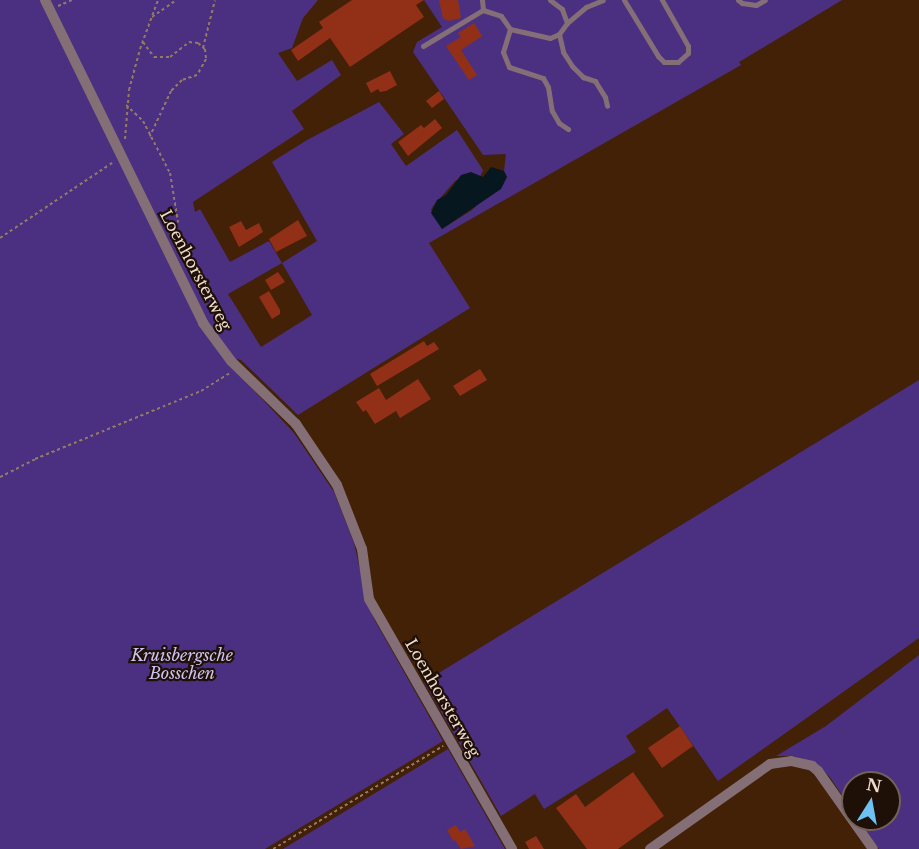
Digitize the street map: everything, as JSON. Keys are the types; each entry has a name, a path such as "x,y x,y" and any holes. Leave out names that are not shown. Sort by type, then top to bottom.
{"street":[{"name":"Loenhorsterweg","path":"45,0 203,323 239,368 296,424 337,485 363,549 369,599 512,849"},
{"path":"650,849 770,764 791,761 812,766 818,771 873,849"}],"lane":[{"path":"482,0 483,10"},
{"path":"550,0 562,9 567,23"},
{"path":"423,46 483,10 501,16 510,29 549,38 559,34 567,23 586,7 603,0"},
{"path":"624,0 658,56 671,64 688,53 688,46 662,0"},
{"path":"738,0 742,3 756,5 765,0"},
{"path":"510,29 503,52 509,67 543,78 548,87 552,111 559,123 568,129"},
{"path":"559,34 567,59 583,76 595,81 607,106"}],"path":[{"path":"51,11 72,0"},
{"path":"152,17 176,0"},
{"path":"150,136 171,91 182,80 197,75 202,68 206,59 203,48 215,0"},
{"path":"142,42 154,57 170,57 189,42 198,43 203,48"},
{"path":"126,105 143,122 170,173 178,222"},
{"path":"0,477 46,454 201,390 239,368"},
{"path":"273,849 451,741"}],"green space":[{"name":"Kruisbergsche Bosschen","path":"0,0 318,0 303,18 292,48 278,53 297,81 332,60 341,75 292,111 304,129 193,202 195,212 200,209 230,262 269,241 282,263 317,241 272,162 307,140 379,102 404,134 391,144 406,166 457,130 483,170 480,177 456,180 433,206 431,210 442,229 472,210 507,177 504,171 506,154 483,155 413,52 417,42 442,27 424,0 842,0 739,62 741,65 429,243 470,308 298,415 241,360 221,355 294,433 334,492 354,543 366,596 374,619 443,741 265,849 0,849","holes":["282,263 312,315 261,347 228,294"]},
{"path":"919,380 919,638 718,781 667,708 626,736 636,752 544,809 535,794 501,816 424,682"},
{"path":"919,655 919,849 879,849 866,831 901,831 901,771 841,771 841,794 829,776 814,762 792,756 776,756 826,726"},
{"path":"448,749 505,849 283,849 423,764"}],"water":[{"path":"491,167 504,171 507,177 501,189 442,229 431,213 437,200 446,195 461,175 471,172 483,177"}],"building":[{"path":"352,0 424,0 416,5 424,17 350,67 330,38 298,61 291,50 323,28 319,22"},
{"path":"439,0 458,0 461,18 448,21 443,18"},
{"path":"474,23 482,36 461,50 477,75 469,80 446,46 461,37 458,33"},
{"path":"390,71 397,85 386,91 380,92 378,89 371,93 366,83"},
{"path":"439,91 444,99 432,108 426,101"},
{"path":"435,119 442,128 408,156 398,142 421,125 424,128"},
{"path":"298,220 307,236 276,252 269,239"},
{"path":"241,221 246,230 259,223 263,232 239,247 229,227"},
{"path":"278,272 285,282 271,290 265,280"},
{"path":"269,291 280,310 280,314 272,319 259,297"},
{"path":"424,341 427,346 434,342 439,349 377,386 370,374"},
{"path":"480,369 487,380 460,396 453,386"},
{"path":"418,379 431,399 400,418 396,411 375,424 366,410 363,412 356,402 379,388 386,400"},
{"path":"680,726 693,746 662,768 648,748"},
{"path":"633,772 664,816 618,849 587,849 556,808 576,794 585,807"},
{"path":"456,825 460,832 465,829 475,846 461,849 455,840 453,841 447,830"},
{"path":"536,836 544,849 529,849 525,842"}]}
